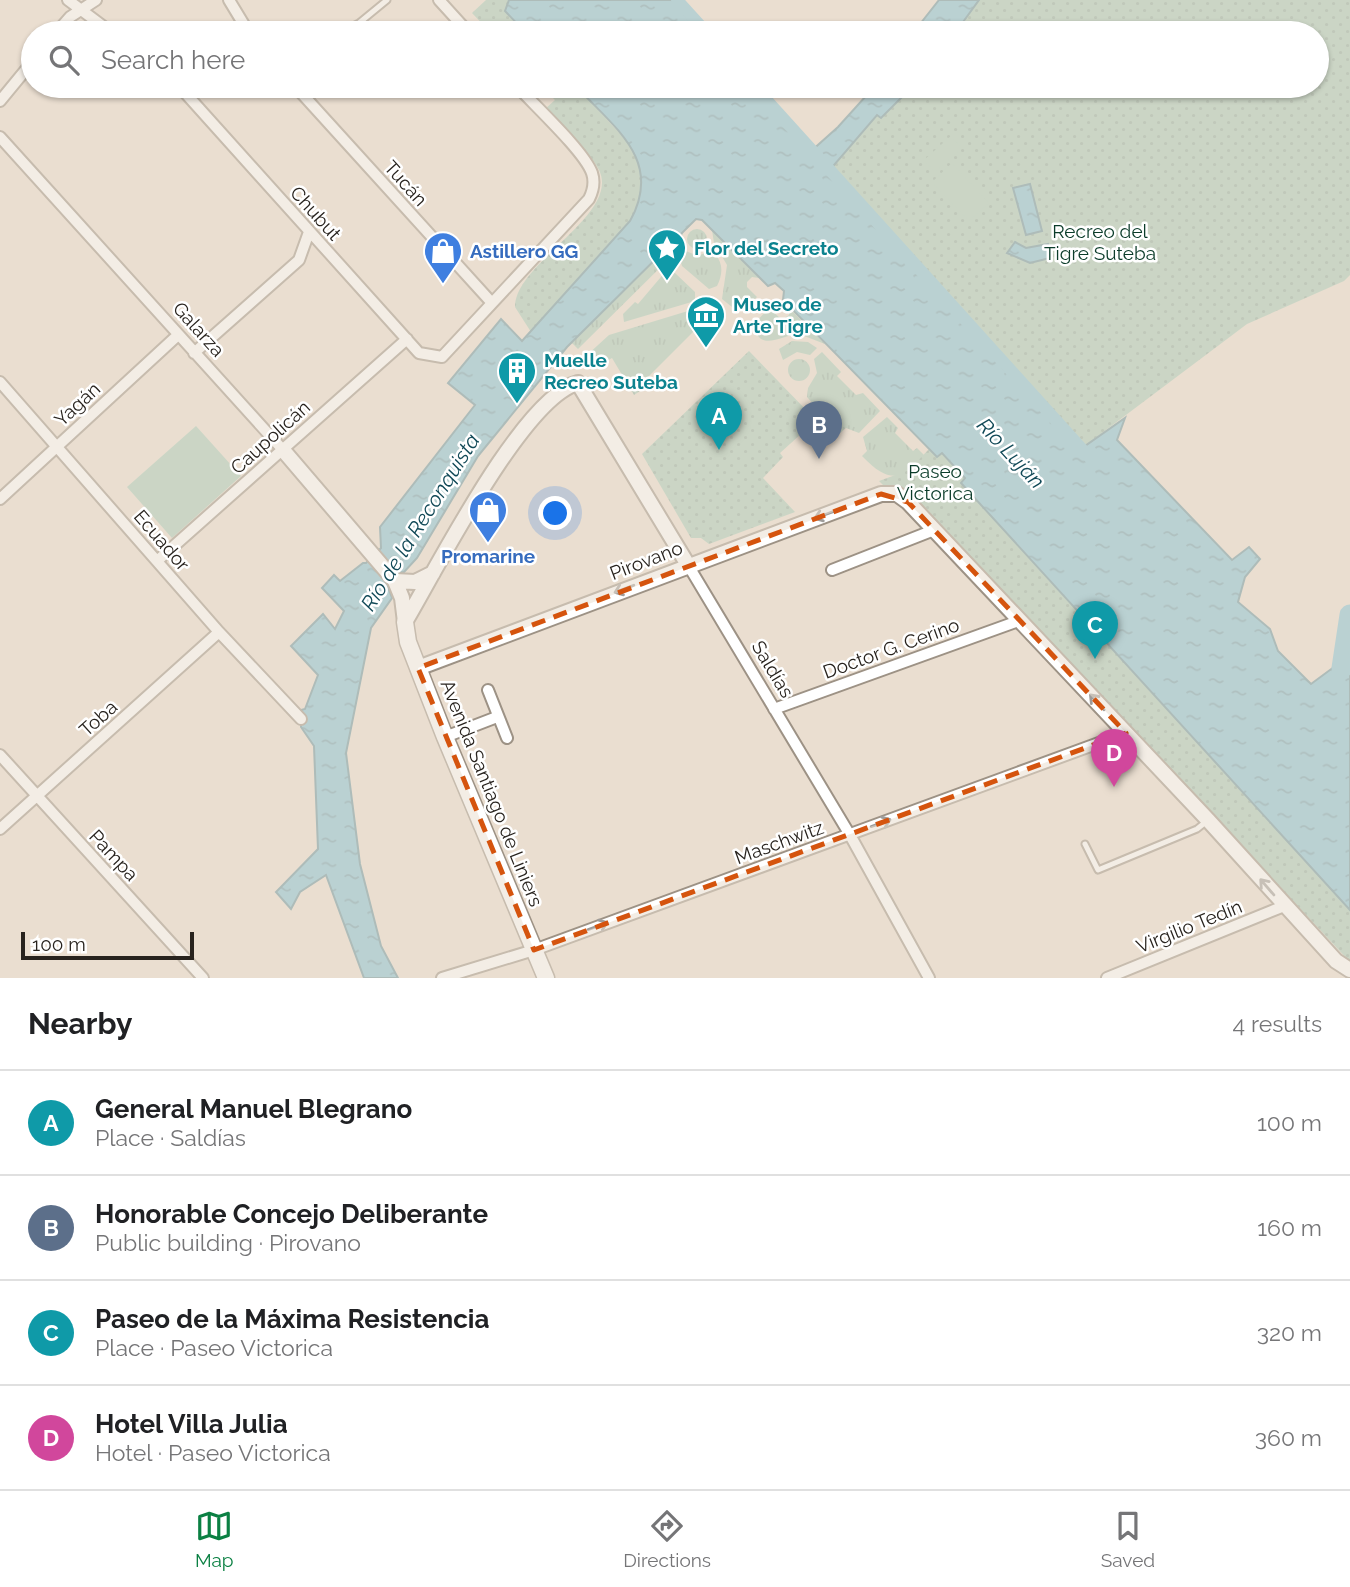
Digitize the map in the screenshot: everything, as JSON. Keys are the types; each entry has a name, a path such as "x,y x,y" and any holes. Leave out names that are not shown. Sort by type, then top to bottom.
{"main road":[{"name":"Avenida Santiago de Liniers","path":"405,622 418,668 546,978"}],"street":[{"path":"68,0 97,21"},
{"path":"68,21 96,0"},
{"path":"229,0 242,21"},
{"path":"439,0 459,21"},
{"path":"0,101 21,76"},
{"name":"Chubut","path":"190,98 419,353 432,358 442,357 492,303"},
{"name":"Tucán","path":"306,98 492,303"},
{"path":"492,303 589,199 594,182 587,163 528,98"},
{"name":"Galarza","path":"0,136 283,450 395,581"},
{"path":"194,353 299,260 309,232"},
{"name":"Yagán","path":"0,499 178,335"},
{"name":"Caupolicán","path":"157,561 407,339"},
{"name":"Ecuador","path":"0,382 219,632 301,719"},
{"name":"Saldías","path":"435,572 506,454 555,393 578,383 850,835 929,978"},
{"name":"Pirovano","path":"418,668 688,565 889,493 908,502 934,530"},
{"path":"832,570 934,530 1208,820 1284,906 1336,961 1350,970"},
{"path":"395,581 415,582 435,572"},
{"path":"405,622 435,572"},
{"name":"Avenida Santiago de Liniers","path":"395,581 402,598 405,622"},
{"name":"Doctor G. Cerino","path":"774,709 1021,620"},
{"name":"Toba","path":"0,829 219,632"},
{"path":"488,690 507,737"},
{"path":"446,737 497,717"},
{"name":"Maschwitz","path":"442,978 534,950 1126,733"},
{"name":"Pampa","path":"0,755 201,977"},
{"name":"Virgilio Tedín","path":"1113,977 1284,906"}],"lane":[{"path":"361,21 387,0"},
{"path":"1085,844 1094,867 1098,870 1197,829 1208,820"}],"highlighted area":[{"path":"881,494 908,502 1126,733 534,950 418,668"}],"green space":[{"path":"486,0 509,0 505,11 515,21 480,21 472,13"},
{"name":"Recreo del Tigre Suteba","path":"979,0 1350,0 1350,275 1344,281 1247,324 1082,448 1077,446 1005,371 959,314 883,231 859,210 827,171 877,114 881,118 901,98 1329,98 1329,21 964,21"},
{"path":"553,98 587,98 635,150 642,171 641,196 630,221 531,332 515,307 520,290 531,273 582,221 595,204 602,187 599,170 594,162 545,109 555,100"},
{"path":"951,136 962,148 935,172 924,160"},
{"path":"952,163 989,203 969,221 932,182"},
{"path":"697,229 704,232 707,239 704,246 697,249 690,246 687,239 690,232"},
{"path":"683,230 682,246 578,349 572,343"},
{"path":"712,230 759,278 752,277 747,282 747,287 757,297 746,307 732,307 722,299 727,265 714,243"},
{"path":"711,250 720,262 721,276 717,286 709,289 682,266 680,259 686,251 698,256"},
{"path":"666,271 675,273 695,292 695,301 624,322 623,314 635,302 638,304"},
{"path":"701,307 712,313 640,385 643,389 634,395 612,358 593,369 586,356 609,335"},
{"path":"769,308 782,320 789,315 789,308 825,344 799,334 771,340 760,338 755,323"},
{"path":"792,341 808,342 817,348 810,355 797,352 783,360 779,349"},
{"path":"749,351 811,415 797,429 801,434 780,453 783,457 763,478 795,512 709,544 701,538 691,538 642,454"},
{"path":"822,352 841,372 837,376 856,395 863,393 880,411 859,433 846,428 840,433 807,397 808,388 817,373 814,359"},
{"path":"799,359 807,362 810,370 807,378 799,381 791,378 788,370 791,362"},
{"path":"887,417 898,428 895,433 913,451 917,448 933,464 895,476 880,472 862,456 867,451 863,437"},
{"path":"196,426 241,476 172,538 127,487"},
{"name":"Paseo Victorica","path":"929,449 937,457 942,453 966,479 961,483 1350,910 1350,962 910,492 899,486 883,485 879,481 909,470"}],"water":[{"path":"509,0 672,0 690,21 515,21 505,11"},
{"path":"939,0 979,0 964,21 922,21"},
{"name":"Río Luján","path":"587,98 764,98 768,107 810,152 864,98 901,98 881,118 877,115 828,172 1005,371 1015,375 1077,446 1082,448 1125,418 1117,440 1232,560 1249,547 1260,559 1245,577 1238,602 1270,629 1278,651 1311,684 1334,667 1341,638 1350,646 1350,910 961,483 965,478 942,453 937,457 783,300 784,291 775,283 768,286 702,220 696,219 567,347 478,456 417,558 404,572 398,573 388,587 392,598 371,628 346,753 360,864 381,946 398,978 364,978 326,875 300,892 291,909 276,892 318,849 314,746 301,727 301,710 305,709 318,675 291,646 323,614 335,629 344,611 322,588 334,575 340,581 366,563 381,548 380,527 475,405 448,383 501,319 522,341 630,221 639,199 641,180 638,163 619,131"},
{"path":"1030,184 1042,231 1026,235 1013,188"},
{"path":"1015,242 1026,248 1048,244 1050,258 1030,263 1007,253"}],"waterway":[{"path":"677,0 696,21"},
{"path":"765,98 1091,459"},
{"path":"1342,668 1350,615"}],"place":[{"name":"Flor del Secreto","path":"667,282"},
{"name":"Astillero GG","path":"443,285"},
{"name":"Museo de Arte Tigre","path":"706,349"},
{"name":"Muelle Recreo Suteba","path":"517,405"},
{"name":"General Manuel Blegrano","path":"719,450"},
{"name":"Honorable Concejo Deliberante","path":"819,459"},
{"name":"Promarine","path":"488,544"},
{"name":"Paseo de la Máxima Resistencia","path":"1095,659"},
{"name":"Hotel Villa Julia","path":"1114,787"}],"water label":[{"name":"Río de la Reconquista","path":"420,522"}]}
